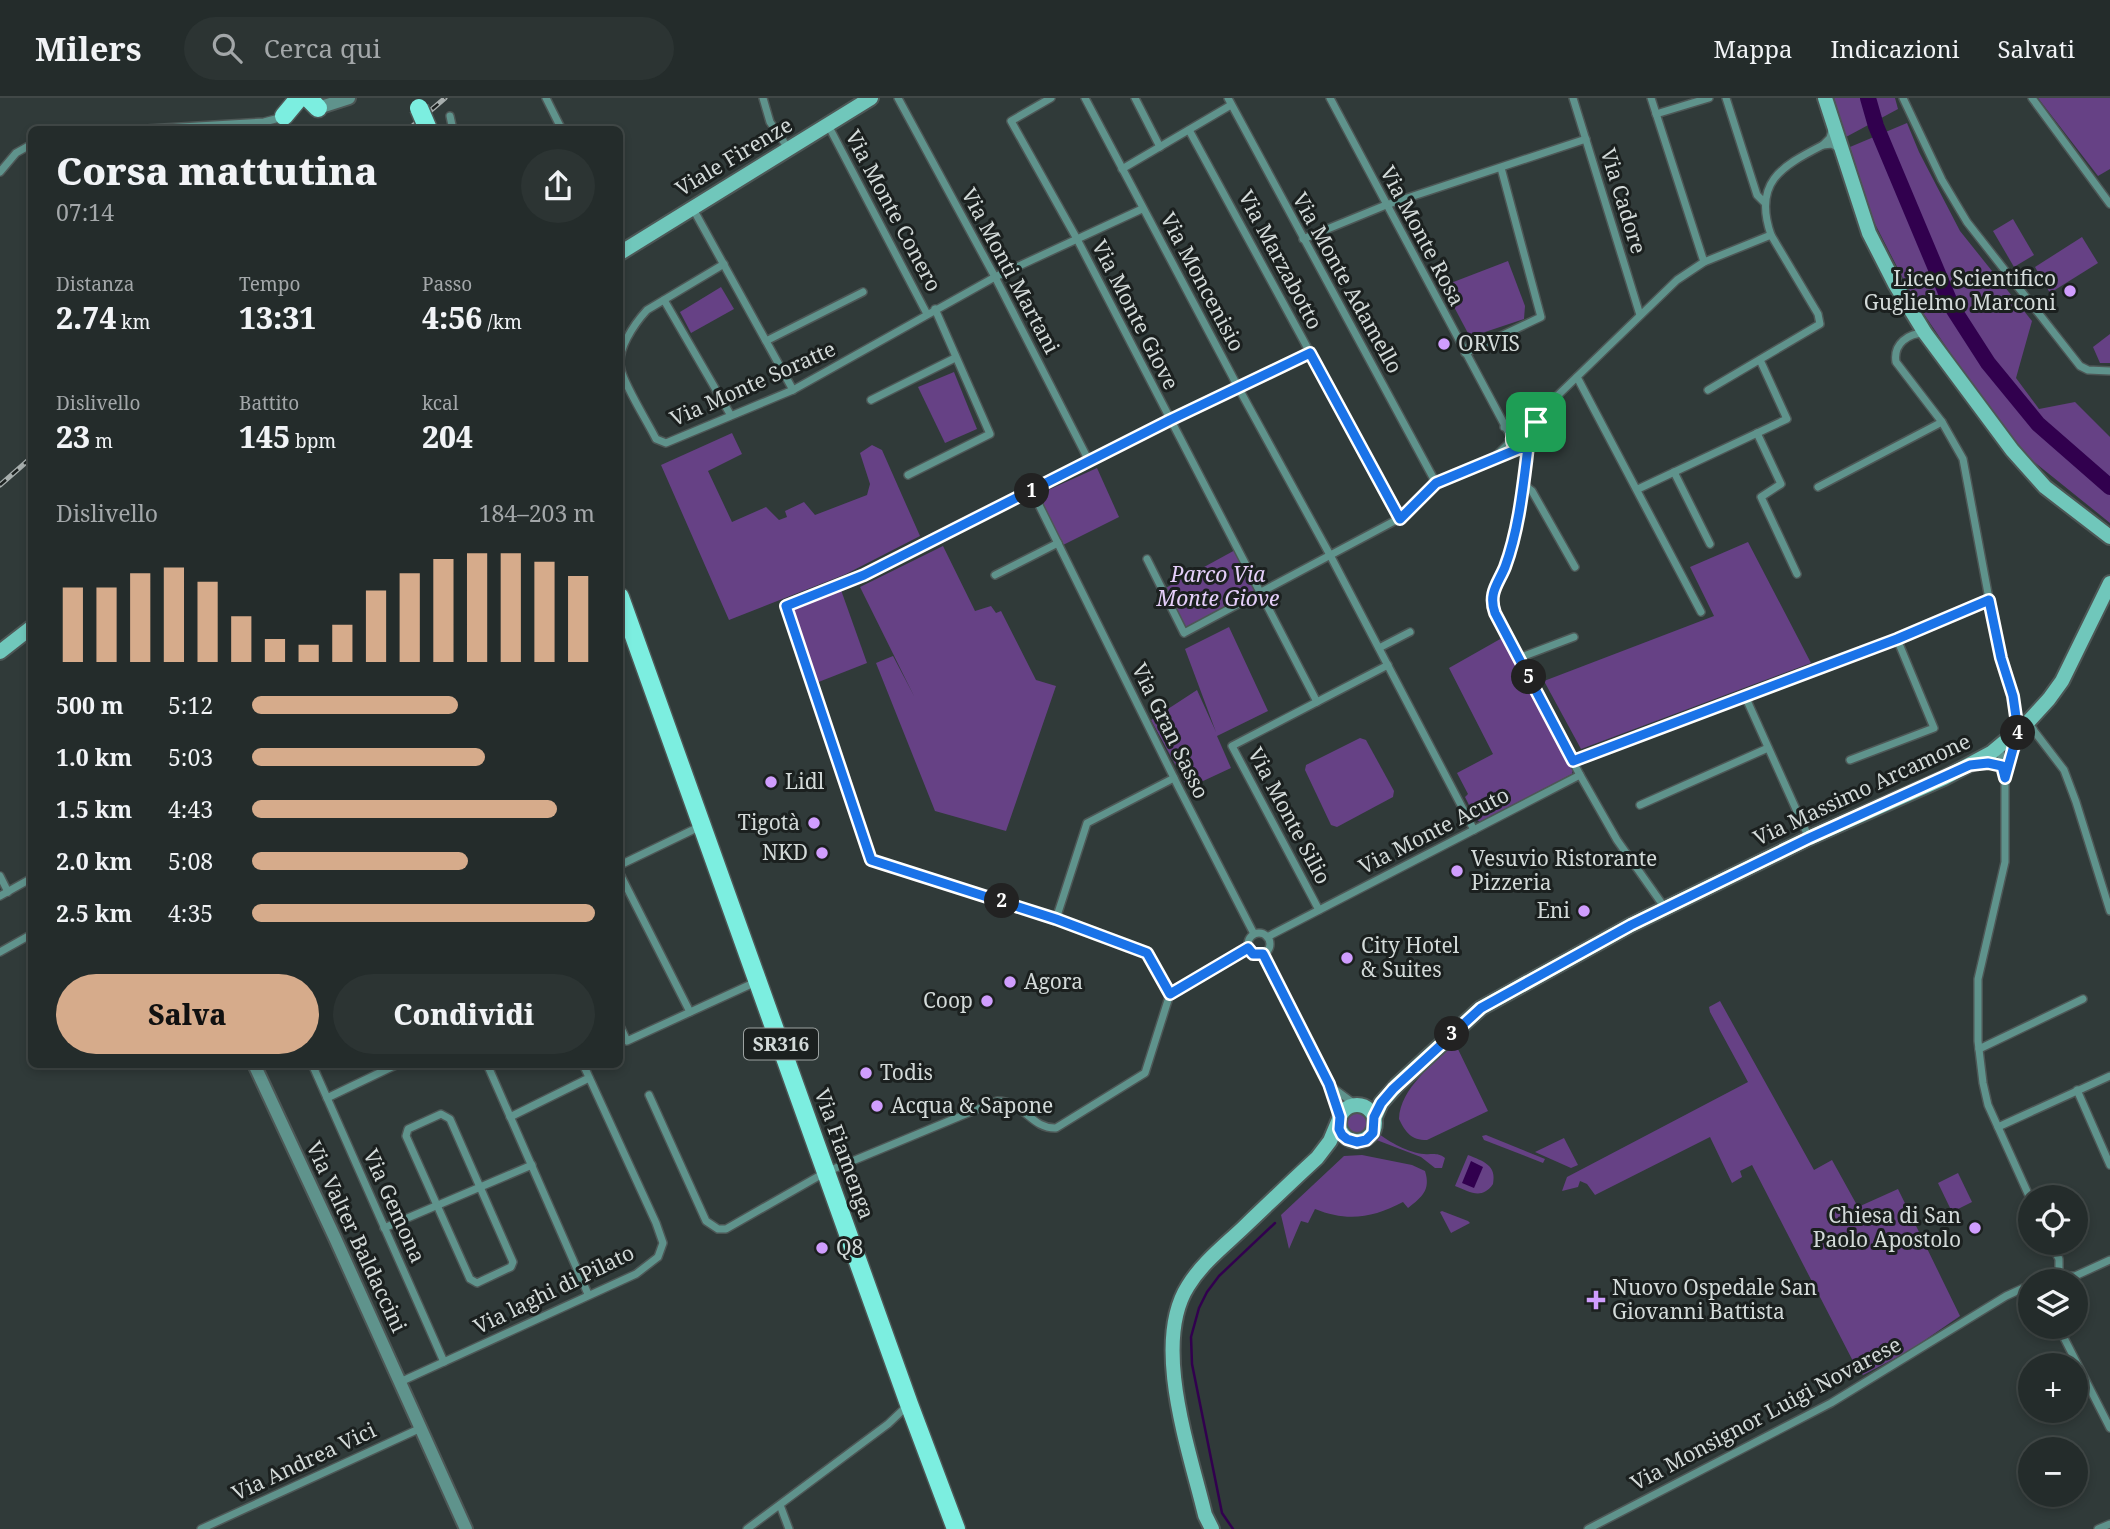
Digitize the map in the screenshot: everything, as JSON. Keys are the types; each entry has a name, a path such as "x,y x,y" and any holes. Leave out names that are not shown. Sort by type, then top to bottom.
{"main road":[{"path":"281,118 299,98"},
{"name":"Viale Firenze","path":"623,251 871,98"},
{"path":"1825,98 1869,233 1918,330 2012,450 2045,487 2110,537"},
{"path":"417,103 427,126"},
{"name":"Via Massimo Arcamone","path":"1317,1158 1370,1137 1375,1128 1374,1117 1381,1103 1481,1008 1631,925 1809,838 2007,748 2062,681 2110,583"},
{"name":"Via Fiamenga","path":"623,605 909,1405 956,1529"},
{"path":"0,652 28,635"},
{"name":"Via Massimo Arcamone","path":"1212,1529 1205,1522 1172,1366 1174,1328 1187,1287 1208,1260 1317,1158 1330,1141 1346,1108 1372,1099 1397,1085"},
{"path":"1356,1105 1367,1108 1374,1117"},
{"path":"1340,1117 1339,1129 1353,1142"},
{"path":"942,1491 962,1529"}],"street":[{"path":"181,126 281,118 315,101 349,98"},
{"path":"546,98 560,126"},
{"path":"763,98 770,122 788,148"},
{"name":"Via Monti Martani","path":"898,98 995,277 1089,461"},
{"name":"Via Monte Giove","path":"1051,98 1011,121 1077,239 1317,702"},
{"name":"Via Moncenisio","path":"1085,98 1142,209 1330,555 1474,831"},
{"path":"1135,98 1160,147"},
{"name":"Via Monte Rosa","path":"1330,98 1511,439"},
{"name":"Via Cadore","path":"1573,98 1640,315"},
{"path":"1651,98 1703,262"},
{"path":"1656,114 1709,98"},
{"path":"1727,98 1757,195 1765,203"},
{"path":"1903,98 1942,180 1975,232 2080,366 2088,370 2110,371"},
{"path":"2032,98 2107,193 2110,204"},
{"path":"1122,169 1189,130 1229,102"},
{"name":"Via Monte Adamello","path":"1229,102 1436,483"},
{"path":"450,116 452,126"},
{"name":"Via Monte Conero","path":"827,125 927,314"},
{"path":"1708,390 1820,324 1818,314 1771,235 1765,203 1768,187 1778,173 1823,145 1830,138 1833,126"},
{"name":"Via Marzabotto","path":"1189,130 1400,519"},
{"path":"1303,239 1386,205 1586,139"},
{"path":"1823,145 1832,144 1840,149"},
{"path":"0,172 16,153 28,146"},
{"path":"1465,353 1541,317 1501,168"},
{"path":"692,207 793,390"},
{"name":"Via Monte Giove","path":"995,277 1142,209"},
{"path":"1494,458 1520,429 1541,412 1677,280 1703,262 1771,235"},
{"path":"724,264 664,300 730,414"},
{"name":"Via Monte Soratte","path":"623,374 656,439 666,443 730,414 793,390 995,277"},
{"path":"766,341 863,292"},
{"name":"Via Monte Soratte","path":"623,350 637,321 647,310 664,300"},
{"path":"908,475 990,434 935,309"},
{"path":"1918,330 1897,346 1896,362 1942,422 1959,450 1965,469 2001,658 2013,696 2026,727 2064,770 2110,911"},
{"path":"1170,994 1147,953 1056,919 871,860 786,606 864,575 1170,420 1310,353"},
{"path":"871,400 955,358"},
{"path":"1638,489 1787,419 1760,360"},
{"path":"1577,377 1701,612"},
{"path":"1541,412 1528,447 1506,562 1491,596 1495,613 1580,775 1623,850 1666,908"},
{"path":"1818,487 1942,422"},
{"path":"1504,426 1520,429 1531,435"},
{"path":"1757,433 1782,484 1761,497 1797,574"},
{"path":"1511,439 1518,449"},
{"path":"1147,559 1184,634 1400,519 1436,483 1494,458 1528,447"},
{"path":"1674,472 1710,544"},
{"path":"1523,484 1532,491 1575,567"},
{"name":"Via Gran Sasso","path":"1032,491 1254,934"},
{"path":"995,575 1058,543"},
{"path":"1573,761 1897,639 1989,600"},
{"path":"1379,648 1410,632"},
{"path":"1519,658 1574,637"},
{"path":"1850,760 1934,728 1897,639"},
{"name":"Via Monte Silio","path":"1319,910 1232,746 1388,665"},
{"path":"1745,696 1809,838"},
{"path":"1640,805 1768,748"},
{"path":"2005,778 2002,766 2007,748"},
{"path":"2007,748 2005,862 1978,979 1979,1049 1986,1094 2024,1185"},
{"path":"1970,765 1988,763 2002,766"},
{"name":"Via Monte Acuto","path":"1267,937 1580,775"},
{"path":"1056,919 1087,823 1174,778"},
{"path":"623,863 702,826"},
{"path":"0,876 8,892"},
{"path":"623,879 690,1012"},
{"path":"0,896 28,880"},
{"path":"1261,933 1267,937 1269,947 1263,954 1253,954 1248,948 1248,942 1254,934 1261,933"},
{"path":"0,952 28,935"},
{"path":"649,1096 706,1221 718,1229 726,1229 826,1172 998,1101 1015,1104 1039,1124 1056,1128 1145,1073 1170,994 1248,948"},
{"path":"1263,954 1329,1084 1340,1117"},
{"path":"623,1033 627,1041 759,981"},
{"path":"1979,1049 2084,999"},
{"name":"Via Valter Baldaccini","path":"256,1068 466,1529"},
{"name":"Via Gemona","path":"314,1068 444,1362"},
{"path":"327,1098 390,1068"},
{"path":"489,1068 588,1294"},
{"name":"Via laghi di Pilato","path":"400,1382 636,1274 658,1257 663,1243 585,1068"},
{"path":"1998,1127 2110,1076"},
{"path":"510,1117 589,1078"},
{"path":"1329,1084 1356,1105"},
{"path":"2077,1090 2110,1165"},
{"path":"441,1114 450,1119 513,1262 511,1267 477,1283 470,1279 437,1205 406,1136 408,1129 441,1114"},
{"path":"384,1228 531,1165"},
{"path":"2088,1270 2110,1260"},
{"name":"Via Monsignor Luigi Novarese","path":"1588,1529 1831,1404 2018,1290"},
{"path":"2065,1339 2110,1428"},
{"path":"747,1529 888,1424 909,1405"},
{"name":"Via Andrea Vici","path":"201,1529 421,1428"},
{"path":"780,1505 789,1529"},
{"path":"2098,1529 2110,1524"}],"green space":[{"path":"1834,98 1895,98 1898,109 1846,137"},
{"path":"2038,98 2110,98 2110,169 2098,176"},
{"path":"1907,123 1960,231 2032,321 2016,378 2039,409 2075,402 2110,437 2110,523 2028,457 1972,385 1913,298 1873,220 1850,147"},
{"path":"2013,219 2034,255 2014,267 1993,231"},
{"path":"2082,237 2098,263 2050,293 2035,267"},
{"path":"1508,261 1525,306 1524,319 1470,337 1443,286"},
{"path":"721,287 734,309 691,333 680,312"},
{"path":"2110,334 2110,363 2100,363 2093,347"},
{"path":"954,372 977,429 945,443 918,387"},
{"path":"732,433 742,454 708,471 732,522 766,507 779,520 787,517 785,511 804,502 815,515 867,495 870,484 860,453 872,445 882,450 920,536 846,574 729,620 661,465"},
{"path":"1097,468 1119,517 1063,545 1043,505 1046,491"},
{"path":"1748,542 1811,663 1581,749 1544,681 1714,616 1690,567"},
{"path":"943,546 975,611 991,606 996,613 1001,611 1036,680 1056,686 1006,831 935,811 876,663 893,656 914,696 860,587"},
{"name":"Parco Via Monte Giove","path":"1237,549 1260,593 1184,633 1162,590"},
{"path":"841,590 867,663 816,683 792,617 795,608"},
{"path":"1229,627 1268,711 1217,736 1231,768 1188,788 1151,720 1197,690 1216,732 1185,649"},
{"path":"1502,638 1573,769 1572,774 1480,822 1465,797 1468,794 1457,773 1493,754 1449,668"},
{"path":"1360,738 1366,740 1394,791 1393,797 1337,827 1331,825 1305,770 1306,765"},
{"path":"1720,1001 1814,1170 1832,1160 1858,1207 1898,1189 1960,1316 1909,1351 1863,1375 1856,1367 1752,1165 1740,1171 1742,1177 1732,1183 1710,1137 1595,1195 1587,1184 1580,1181 1578,1187 1562,1191 1567,1177 1748,1082 1710,1012 1709,1007"},
{"path":"1455,1043 1488,1111 1427,1140 1413,1137 1399,1119 1405,1097 1420,1077"},
{"path":"1357,1110 1366,1114 1370,1123 1366,1132 1357,1136 1348,1132 1344,1123 1348,1114"},
{"path":"1378,1133 1412,1152 1442,1156 1445,1158 1442,1168 1435,1168 1421,1157 1374,1139"},
{"path":"1486,1135 1545,1159 1543,1163 1484,1140 1482,1136"},
{"path":"1564,1138 1578,1165 1571,1168 1535,1152"},
{"path":"1362,1155 1412,1165 1425,1171 1427,1183 1424,1192 1408,1208 1403,1202 1370,1215 1338,1216 1315,1209 1308,1223 1301,1221 1289,1249 1281,1215 1344,1156"},
{"path":"1468,1155 1488,1165 1493,1172 1493,1184 1485,1192 1476,1193 1455,1186"},
{"path":"1958,1173 1972,1202 1952,1212 1938,1183"},
{"path":"1440,1212 1470,1223 1451,1233"}],"shaded area":[{"path":"1471,1161 1483,1167 1474,1188 1462,1183"}],"waterway":[{"path":"1868,98 1876,126 1952,307 1988,363 2038,424 2110,487"},
{"path":"1233,1529 1222,1513 1192,1364 1191,1337 1199,1308 1207,1292 1219,1276 1275,1223"}],"railway":[{"path":"413,126 445,98"},
{"path":"0,485 28,460"}],"place":[{"name":"Liceo Scientifico Guglielmo Marconi","path":"2070,291"},
{"name":"ORVIS","path":"1444,344"},
{"name":"Lidl","path":"771,782"},
{"name":"Tigotà","path":"814,823"},
{"name":"NKD","path":"822,853"},
{"name":"Vesuvio Ristorante Pizzeria","path":"1457,871"},
{"name":"Eni","path":"1584,911"},
{"name":"City Hotel & Suites","path":"1347,958"},
{"name":"Agora","path":"1010,982"},
{"name":"Coop","path":"987,1001"},
{"name":"Todis","path":"866,1073"},
{"name":"Acqua & Sapone","path":"877,1106"},
{"name":"Chiesa di San Paolo Apostolo","path":"1975,1228"},
{"name":"Q8","path":"822,1248"},
{"name":"Nuovo Ospedale San Giovanni Battista","path":"1596,1300"}],"route":[{"path":"1536,422 1531,435 1532,442 1528,447 1518,449 1494,458 1436,483 1400,519 1310,353 1170,420 864,575 786,606 871,860 1056,919 1147,953 1170,994 1248,948 1253,954 1263,954 1329,1084 1340,1117 1338,1123 1342,1135 1353,1142 1362,1142 1373,1133 1376,1122 1374,1117 1381,1103 1481,1008 1631,925 1743,869 1970,765 1994,763 2002,766 2005,778 2018,731 2013,696 2001,658 1989,600 1897,639 1573,761 1495,613 1491,596 1506,562 1517,523 1528,447 1524,449 1518,449 1511,437 1514,431 1524,428 1541,412 1536,422"}]}
